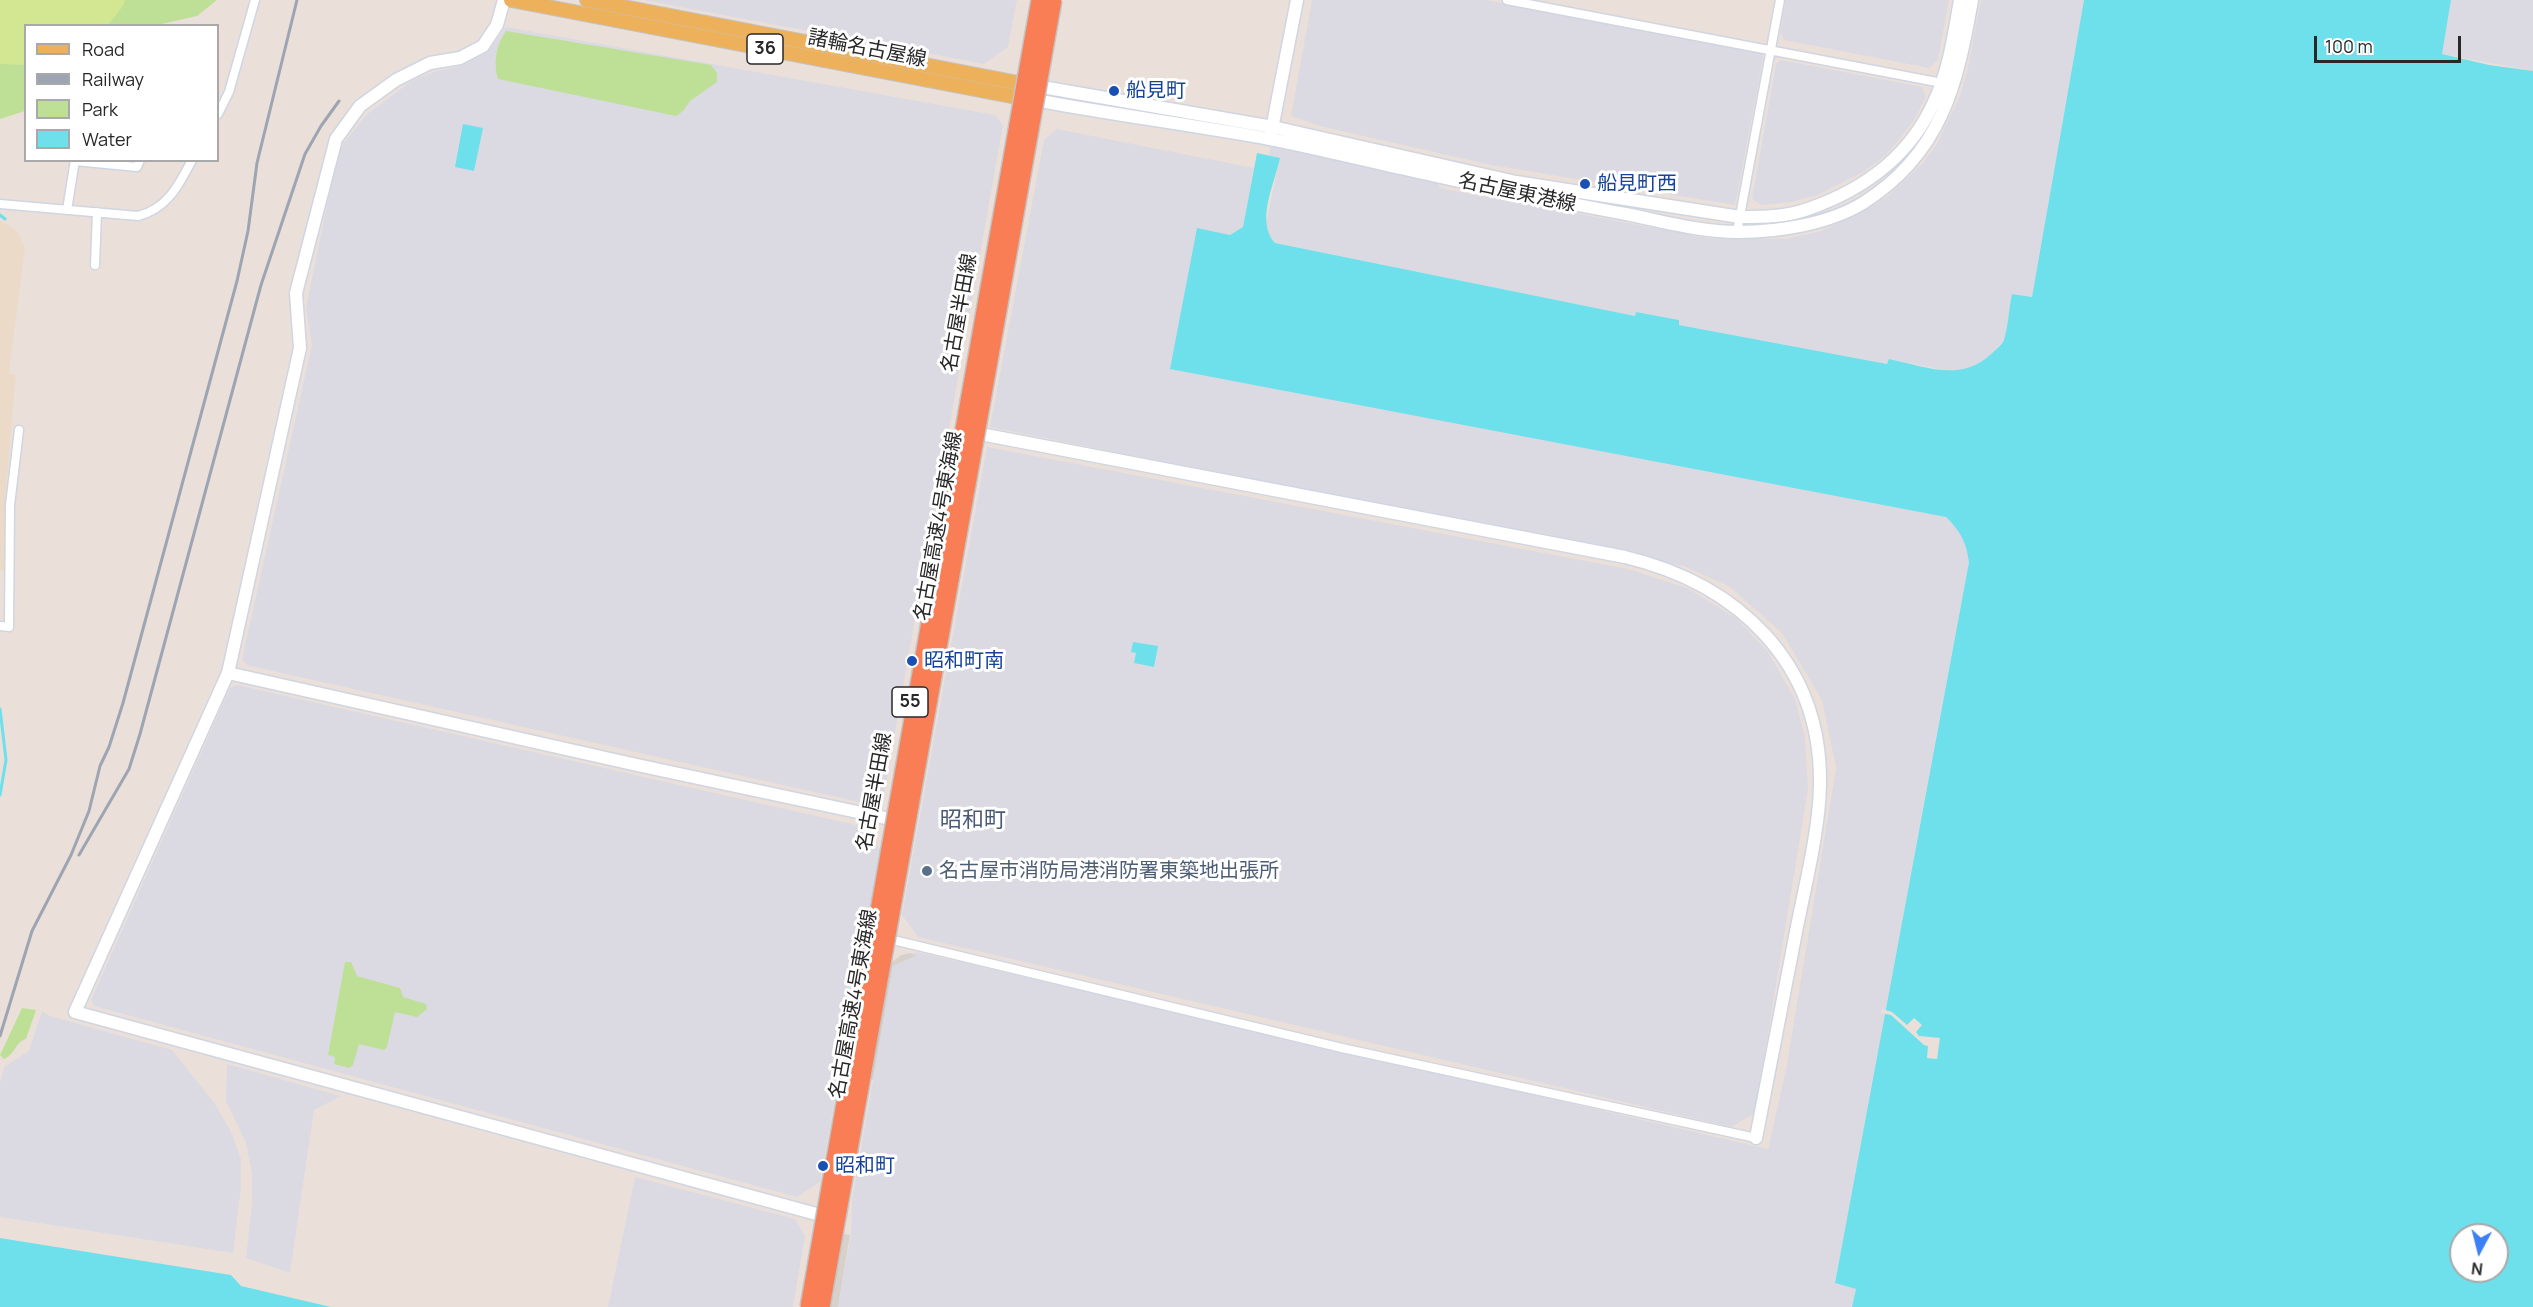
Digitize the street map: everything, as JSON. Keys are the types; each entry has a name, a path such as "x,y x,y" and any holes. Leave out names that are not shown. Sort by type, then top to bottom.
{"highway":[{"path":"1020,101 1034,0"},
{"name":"名古屋高速4号東海線","path":"808,1307 1020,101 1040,0"},
{"name":"名古屋高速4号東海線","path":"824,1307 1055,0"}],"main road":[{"name":"諸輪名古屋線","path":"511,0 1020,101 1040,101"},
{"name":"諸輪名古屋線","path":"587,0 1042,87"},
{"name":"名古屋半田線","path":"803,1307 1020,101 1034,0"},
{"name":"55","path":"824,1307 894,940 1040,101 1055,0"}],"street":[{"path":"219,112 230,92 255,0"},
{"path":"504,0 497,25 483,46 460,58 430,63 396,80 360,106 336,138 296,292 300,348 228,674 75,1012 820,1215"},
{"path":"1271,133 1297,0"},
{"path":"1507,0 1942,83"},
{"path":"1737,232 1780,0"},
{"name":"名古屋東港線","path":"1042,87 1516,182 1740,217 1775,216 1807,210 1845,194 1871,178 1895,159 1912,141 1927,117 1942,83 1950,58 1960,0"},
{"name":"名古屋東港線","path":"1040,101 1271,133 1515,194 1700,228 1737,232 1776,229 1821,221 1862,204 1892,182 1916,157 1943,114 1954,87 1963,53 1972,0"},
{"path":"67,210 75,162"},
{"path":"85,162 137,167 139,162"},
{"path":"0,204 138,216 150,213 173,195 191,162"},
{"path":"95,265 97,212"},
{"path":"0,626 9,627 10,506 19,430"},
{"path":"869,935 1342,1048 1755,1138 1815,828 1820,787 1819,762 1809,713 1800,689 1777,649 1746,615 1700,584 1653,564 1625,557 959,430"},
{"path":"228,674 890,819"}],"shaded area":[{"path":"644,0 1017,0 1008,47 984,64"},
{"path":"1312,0 1486,0 1761,51 1763,59 1735,205 1491,165 1320,126 1291,116"},
{"path":"1786,0 1949,0 1938,60 1929,68 1784,40 1780,33"},
{"path":"1981,0 2084,0 2032,297 2012,294 2005,339 1985,360 1966,370 1943,370 1889,359 1887,364 1679,325 1679,320 1636,312 1635,316 1275,243 1267,230 1266,223 1280,158 1269,156 1271,144 1439,184 1439,188 1708,238 1786,239 1821,231 1857,215 1888,196 1922,164 1937,144 1960,96 1968,68"},
{"path":"2451,0 2533,0 2533,71 2441,54"},
{"path":"506,27 995,115 1003,125 884,794 868,804 246,665 242,659 312,345 306,308 336,161 344,143 366,115 410,82 433,72 461,66 483,55"},
{"path":"1781,60 1922,87 1926,96 1914,120 1902,136 1886,155 1863,172 1817,195 1791,202 1761,205 1752,199 1776,64"},
{"path":"1057,129 1254,168 1243,227 1230,235 1197,229 1946,517 1959,530 1967,545 1969,561 1835,1282 1856,1289 1852,1307 838,1307 851,1235 852,1200 893,966 917,952 1768,1149 1786,1070 1836,768 1822,700 1782,633 1730,587 1684,566 990,427 1044,140"},
{"path":"0,220 18,232 25,248 9,373 16,375 5,500 6,571 0,571"},
{"path":"987,447 1628,569 1687,588 1736,618 1768,652 1795,699 1805,737 1808,789 1755,1113 1731,1127 918,937 902,915"},
{"path":"237,685 865,827 880,849 820,1182 797,1197 94,1006 91,1000 230,688"},
{"path":"910,953 917,955 893,966 873,1080 870,1078 890,964 901,955"},
{"path":"42,1011 50,1016 172,1050 215,1104 231,1132 241,1159 241,1187 233,1253 0,1217 0,1083 4,1067 29,1051"},
{"path":"227,1064 341,1096 314,1110 290,1273 246,1258 252,1203 252,1173 246,1143 226,1101"},
{"path":"635,1177 795,1219 805,1236 793,1307 608,1307"},
{"path":"850,1235 838,1307 829,1307 841,1236"}],"green space":[{"path":"0,0 217,0 197,16 161,24 24,24 24,111 0,119"},
{"path":"0,0 125,0 109,24 24,24 24,65 0,64"},
{"path":"506,31 711,65 717,73 717,82 690,101 676,116 498,79 496,54"},
{"path":"345,962 351,962 357,976 400,988 403,997 426,1004 427,1009 417,1017 395,1012 387,1047 384,1050 359,1044 353,1065 349,1068 334,1064 335,1057 328,1055"},
{"path":"22,1008 36,1010 26,1039 4,1059 0,1055"}],"water":[{"path":"2084,0 2451,0 2442,54 2489,65 2533,71 2533,1307 1852,1307 1856,1289 1835,1283 1969,562 1959,532 1946,517 1170,369 1197,228 1230,235 1243,227 1257,153 1280,158 1266,213 1269,234 1275,243 1635,316 1636,312 1679,320 1679,325 1887,364 1889,359 1929,368 1955,370 1979,363 2004,340 2012,294 2032,297"},
{"path":"463,124 483,128 474,171 455,167"},
{"path":"1133,642 1158,646 1154,667 1134,663 1136,653 1131,652"},
{"path":"0,1238 231,1275 241,1286 331,1307 0,1307"}],"pier":[{"path":"1882,1009 1892,1012 1907,1025 1914,1018 1922,1025 1916,1032 1919,1036 1940,1038 1937,1059 1927,1058 1928,1046 1924,1045 1891,1015 1881,1013"}],"waterway":[{"path":"0,215 5,219"},
{"path":"0,709 6,760 0,795"}],"railway":[{"path":"0,1036 32,931 71,855 89,811 100,766 109,747 123,703 237,281 248,231 257,163 297,0"},
{"path":"79,855 129,769 261,285 305,154 339,101"}],"place":[{"name":"船見町","path":"1114,91"},
{"name":"船見町西","path":"1585,184"},
{"name":"昭和町南","path":"912,661"},
{"name":"名古屋市消防局港消防署東築地出張所","path":"927,871"},
{"name":"昭和町","path":"823,1166"}],"district":[{"name":"昭和町","path":"973,821"}]}
